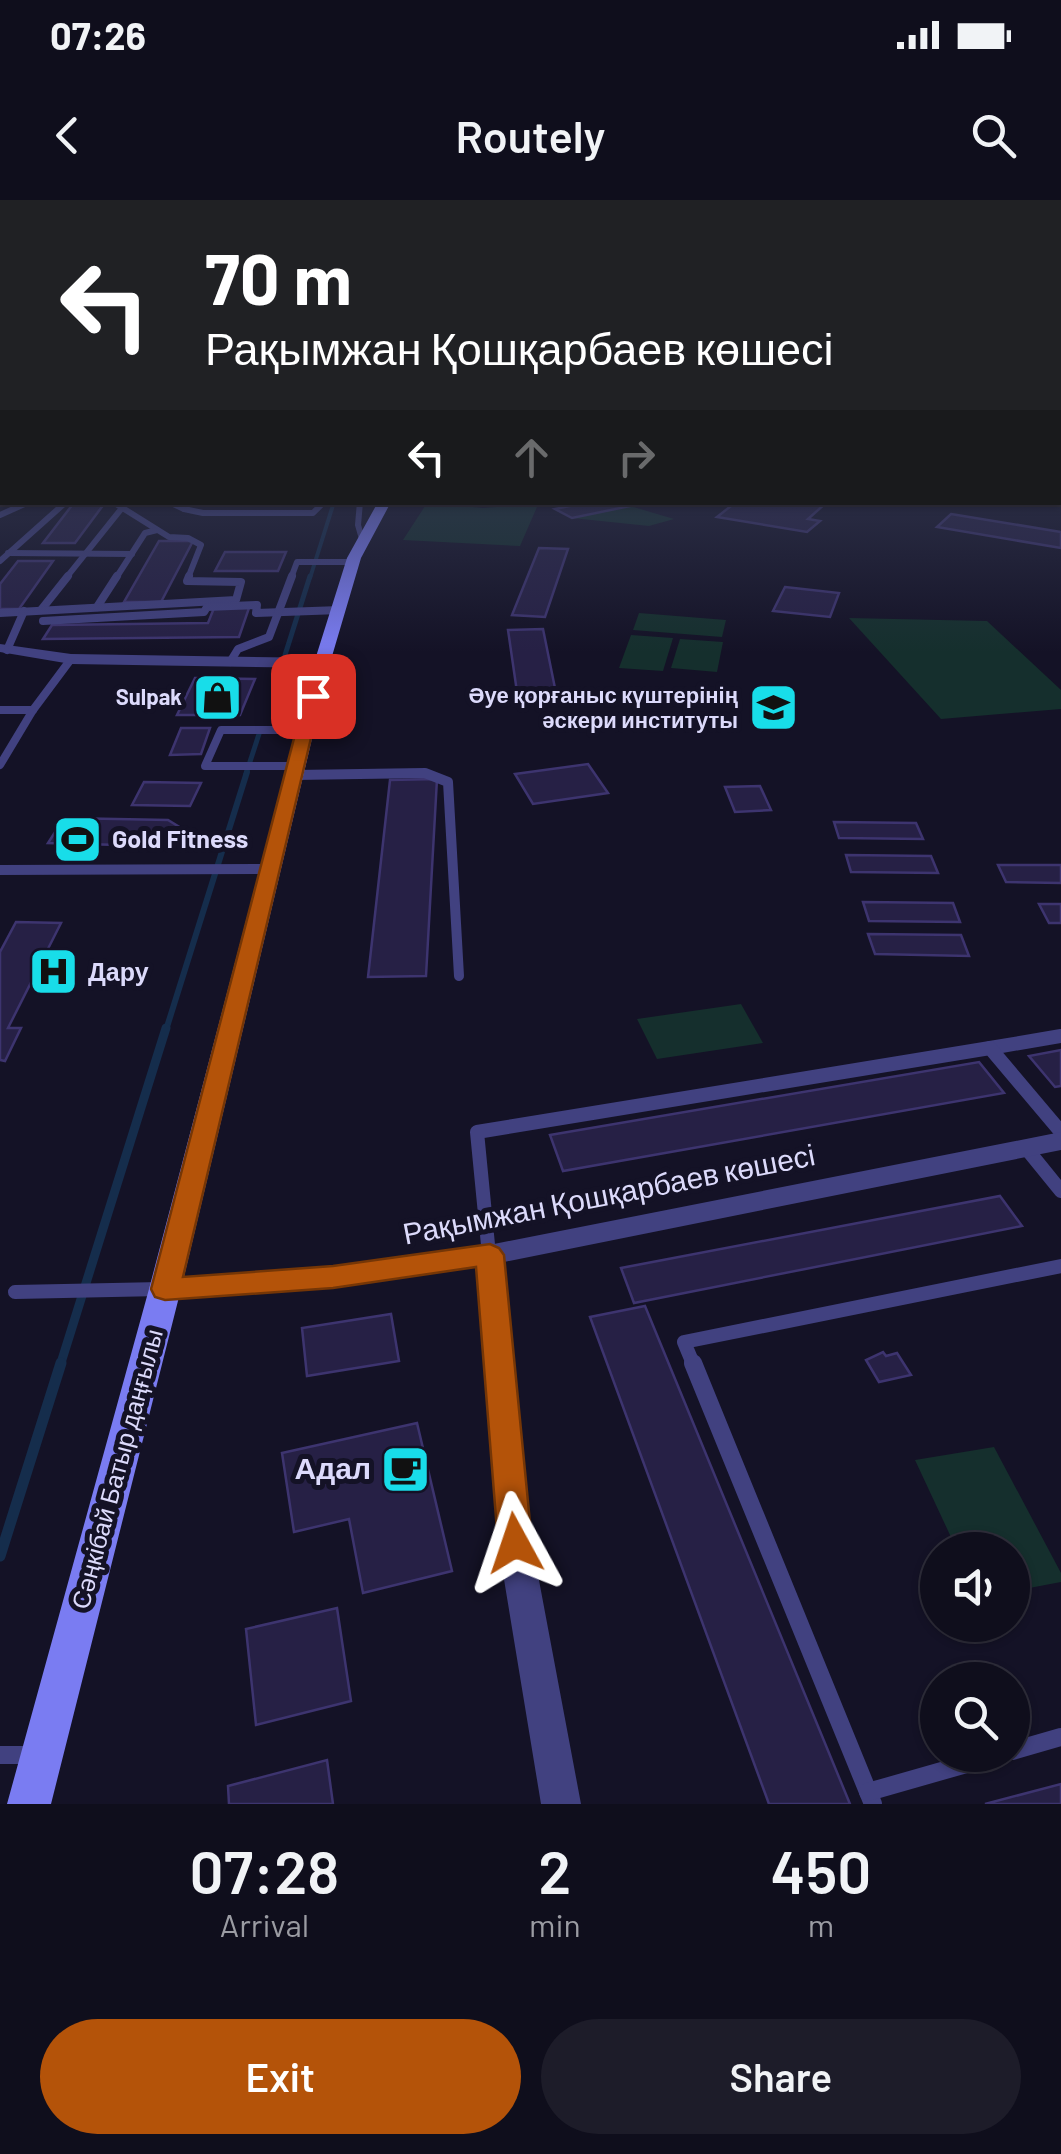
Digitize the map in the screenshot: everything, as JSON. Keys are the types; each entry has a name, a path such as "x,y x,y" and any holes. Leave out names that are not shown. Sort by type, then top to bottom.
{"main road":[{"name":"Сәңкібай Батыр даңғылы","path":"29,1804 21,1755 165,1289 322,663 352,562 384,505"}],"street":[{"path":"3,649 71,658 322,663"},
{"name":"Рақымжан Қошқарбаев көшесі","path":"165,1289 333,1277 490,1255 1061,1141"},
{"path":"490,1255 515,1543 561,1804"}],"lane":[{"path":"0,560 63,505"},
{"path":"0,612 24,611 236,600 241,582 187,582 202,544 188,538 170,538 118,505 86,554 41,610"},
{"path":"187,506 203,513 313,513 321,505"},
{"path":"360,505 358,525 362,540"},
{"path":"97,607 146,532 157,530"},
{"path":"8,554 132,554"},
{"path":"230,662 238,649 269,637 297,562 352,562"},
{"path":"42,621 204,612 207,607 257,605 256,613 340,610"},
{"path":"3,649 24,611"},
{"path":"0,765 32,710 71,658"},
{"path":"0,710 32,710"},
{"path":"305,730 221,730 205,766 425,774 448,782 459,976"},
{"path":"0,739 14,739"},
{"path":"0,870 270,869"},
{"path":"490,1255 476,1132 1061,1036"},
{"path":"990,1048 1061,1132"},
{"path":"1026,1148 1061,1192"},
{"path":"947,1772 870,1798 684,1342 1061,1266"},
{"path":"15,1292 165,1289"},
{"path":"1030,1746 1061,1737"}],"green space":[{"path":"426,505 483,508 542,505 537,507 520,546 403,540"},
{"path":"630,506 674,519 649,526 572,518"},
{"path":"639,613 726,620 722,637 633,630"},
{"path":"849,618 987,621 1061,690 1061,709 941,719"},
{"path":"631,635 673,638 663,671 619,668"},
{"path":"680,639 723,642 717,672 671,668"},
{"path":"741,1004 763,1043 657,1059 637,1019"},
{"path":"994,1447 1061,1573 1061,1582 1030,1588 1030,1532 949,1532 915,1460"}],"building":[{"path":"72,505 103,505 75,543 43,543"},
{"path":"574,505 630,506 572,518 555,509"},
{"path":"732,505 824,505 808,519 820,521 807,532 717,517"},
{"path":"951,514 1061,532 1061,548 937,527"},
{"path":"159,541 193,541 161,602 124,602"},
{"path":"539,548 568,549 545,617 512,615"},
{"path":"225,552 286,552 278,571 215,571"},
{"path":"18,561 53,561 19,609 0,609 0,584"},
{"path":"785,587 839,593 830,617 773,611"},
{"path":"214,608 249,608 239,637 43,639 52,625 208,623"},
{"path":"543,629 557,698 518,699 508,630"},
{"name":"Sulpak","path":"195,678 255,679 240,715 177,715"},
{"path":"181,728 210,728 201,754 170,755"},
{"path":"588,764 608,793 533,804 515,774"},
{"path":"437,779 426,976 368,977 390,780"},
{"path":"144,782 201,783 190,806 132,805"},
{"path":"760,786 771,810 735,812 725,787"},
{"path":"64,818 168,820 181,828 181,834 156,846 48,843"},
{"path":"834,822 916,823 923,839 839,838"},
{"path":"846,855 931,856 938,873 851,872"},
{"path":"998,865 1061,865 1061,883 1006,882"},
{"path":"863,902 953,903 960,922 869,921"},
{"path":"1039,904 1061,904 1061,923 1049,923"},
{"path":"16,922 61,923 8,1028 21,1028 5,1061 0,1060 0,952"},
{"path":"868,934 961,935 969,956 875,954"},
{"path":"1061,1050 1061,1086 1055,1087 1029,1056"},
{"path":"979,1062 1004,1093 563,1171 550,1135"},
{"path":"1000,1196 1022,1226 634,1303 621,1268"},
{"path":"645,1306 850,1804 769,1804 590,1317"},
{"path":"391,1314 399,1361 307,1376 302,1328"},
{"path":"883,1352 886,1356 897,1353 911,1375 879,1382 866,1360"},
{"path":"417,1423 452,1571 363,1593 349,1519 294,1532 282,1453"},
{"path":"337,1608 351,1701 256,1725 246,1629"},
{"path":"327,1760 333,1804 229,1804 228,1786"},
{"path":"1061,1784 1061,1804 985,1804"}],"waterway":[{"path":"310,578 333,505"},
{"path":"285,655 310,576"},
{"path":"246,774 259,734"},
{"path":"166,1030 247,772"},
{"path":"60,1366 166,1028"},
{"path":"0,1556 61,1363"}],"place":[{"name":"Sulpak","path":"217,697"},
{"name":"Әуе қорғаныс күштерінің әскери институты","path":"773,708"},
{"name":"Gold Fitness","path":"77,839"},
{"name":"Дару","path":"53,972"},
{"name":"Адал","path":"406,1469"}],"route":[{"path":"313,696 165,1289 333,1277 490,1255 515,1543"}]}
